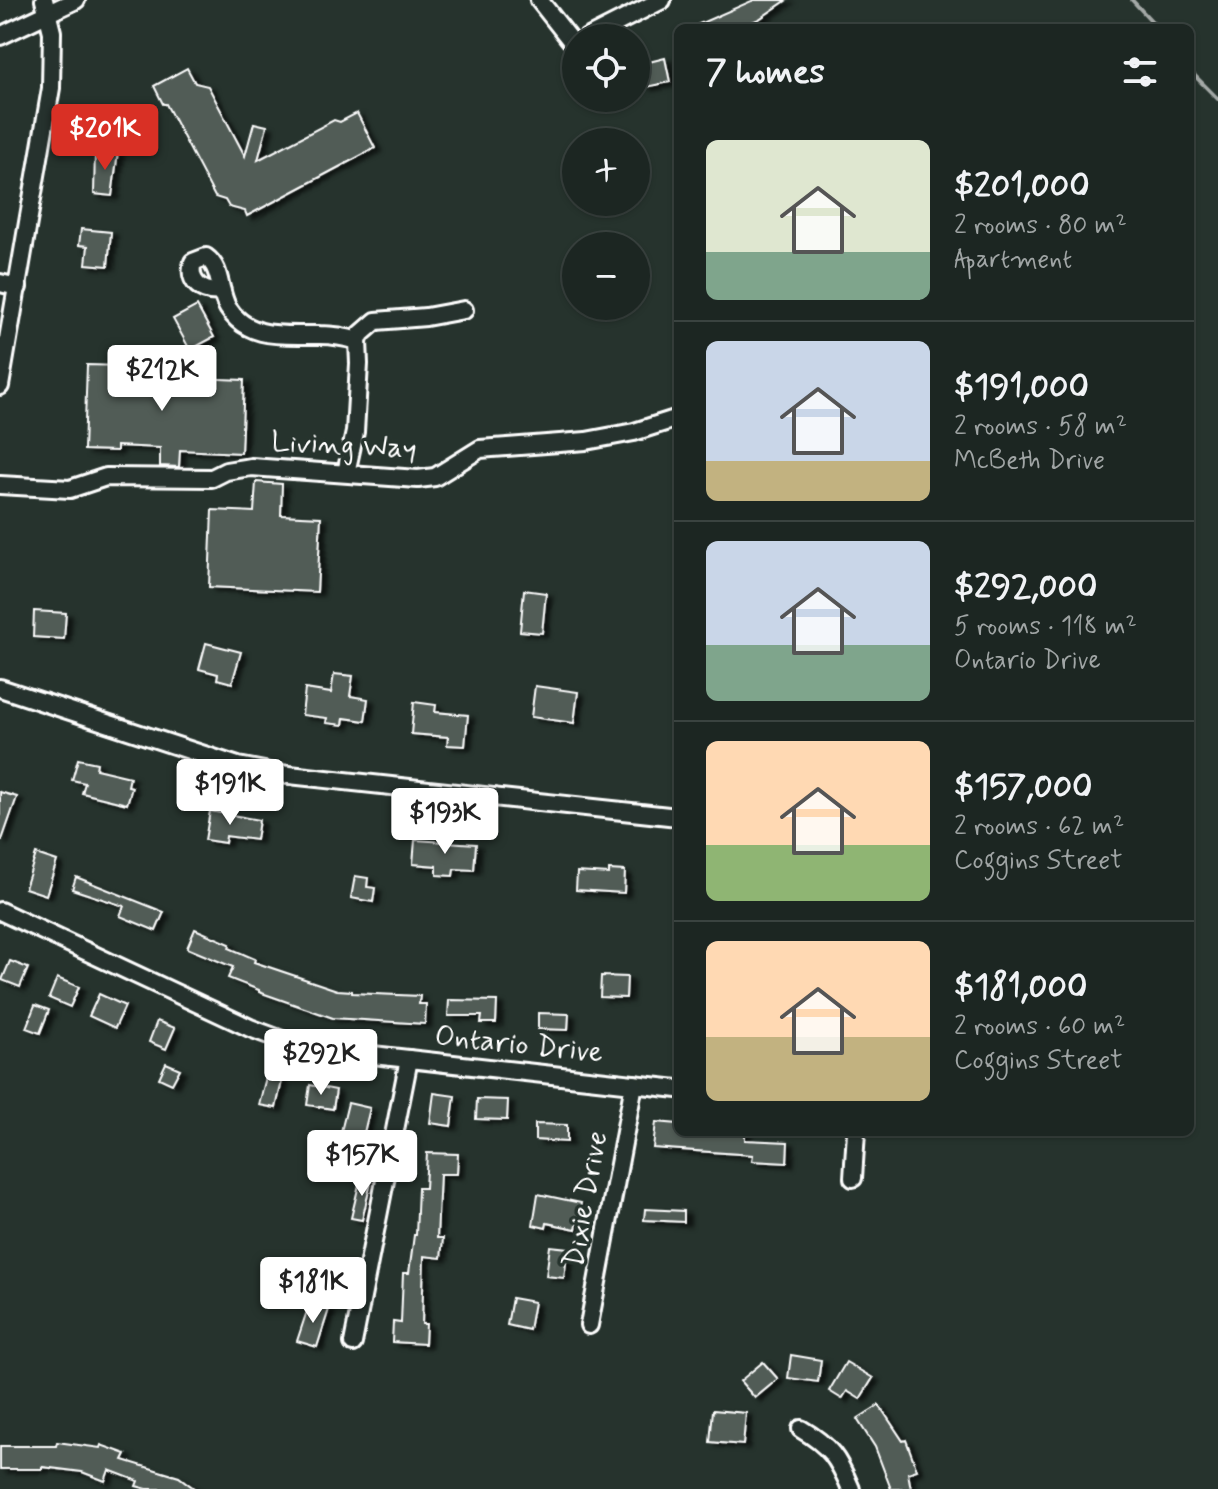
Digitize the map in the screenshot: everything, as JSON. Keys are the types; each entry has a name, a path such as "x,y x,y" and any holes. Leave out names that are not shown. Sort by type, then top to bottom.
{"street":[{"path":"0,36 46,7 76,0"},
{"path":"539,0 562,25"},
{"path":"615,24 662,0"},
{"path":"0,386 51,88 52,32 46,7"},
{"path":"0,283 18,287"},
{"path":"222,291 230,311 246,327 263,333 338,336 358,341"},
{"path":"346,473 355,432 358,341 366,328 376,321 464,310"},
{"name":"Living Way","path":"0,485 70,489 106,477 212,478 226,471 251,467 418,479 435,477 480,449 586,441 634,432 674,419"},
{"path":"0,688 238,766 280,774 674,817"},
{"name":"Ontario Drive","path":"0,911 250,1028 301,1047 674,1089"},
{"path":"353,1343 409,1059"},
{"name":"Dixie Drive","path":"589,1325 634,1084"},
{"path":"853,1178 856,1136"},
{"path":"801,1429 823,1442 839,1460 851,1489"}],"building":[{"path":"754,0 787,0 747,24 699,24"},
{"path":"665,58 670,82 650,86 650,62"},
{"path":"187,68 195,83 208,86 245,156 254,123 267,126 258,160 334,120 340,122 357,113 375,148 247,216 245,211 229,207 225,200 215,197 154,86"},
{"path":"95,150 118,152 112,196 94,194"},
{"path":"81,229 111,232 108,266 86,264 88,246 79,245"},
{"path":"197,306 214,337 190,350 173,319"},
{"path":"87,365 122,366 122,375 244,380 241,453 180,450 179,467 160,466 160,448 117,446 117,451 84,450"},
{"path":"256,482 282,484 281,515 321,517 317,592 209,587 212,510 254,512"},
{"path":"524,590 546,593 542,633 520,631"},
{"path":"34,611 66,613 64,639 33,637"},
{"path":"206,643 241,652 232,683 217,679 218,674 199,669"},
{"path":"334,674 353,676 350,696 368,699 365,721 344,718 343,725 326,723 327,718 302,715 305,689 331,693"},
{"path":"535,686 578,692 574,723 531,717"},
{"path":"414,702 436,705 435,712 468,715 465,746 447,745 448,737 411,734"},
{"path":"78,759 97,763 96,769 130,777 128,786 132,787 127,804 82,793 85,783 72,780"},
{"path":"0,792 17,797 2,840 0,840"},
{"path":"210,811 259,820 256,840 226,836 225,843 205,840"},
{"path":"415,840 476,844 474,870 454,869 453,876 437,875 437,866 413,864"},
{"path":"36,854 57,861 46,895 25,888"},
{"path":"609,870 625,871 624,893 576,890 577,872 609,874"},
{"path":"355,876 368,878 367,887 375,888 373,902 351,898"},
{"path":"76,877 164,912 156,931 120,916 124,906 72,889"},
{"path":"195,929 230,944 229,948 255,959 254,962 337,990 420,996 419,1004 426,1004 425,1024 333,1018 259,992 228,978 233,967 187,948"},
{"path":"10,961 28,968 20,987 2,980"},
{"path":"601,976 627,977 626,998 600,997"},
{"path":"57,978 79,987 70,1007 49,998"},
{"path":"99,994 125,1006 115,1028 89,1016"},
{"path":"449,1000 497,1001 496,1023 481,1023 482,1016 448,1016"},
{"path":"35,1005 49,1010 40,1033 26,1028"},
{"path":"538,1013 569,1014 568,1030 538,1029"},
{"path":"157,1021 175,1028 166,1049 149,1042"},
{"path":"166,1063 180,1069 172,1084 159,1078"},
{"path":"266,1077 282,1081 276,1108 259,1105"},
{"path":"310,1085 336,1090 333,1109 307,1105"},
{"path":"434,1093 455,1096 451,1126 430,1123"},
{"path":"477,1099 508,1100 507,1120 476,1119"},
{"path":"348,1103 370,1108 358,1157 336,1152"},
{"path":"656,1122 674,1124 674,1136 745,1136 745,1140 788,1142 787,1163 752,1161 753,1155 653,1148"},
{"path":"535,1124 567,1125 567,1142 535,1140"},
{"path":"427,1153 458,1154 457,1174 440,1174 437,1238 443,1238 441,1258 424,1256 422,1324 426,1324 425,1344 392,1342 393,1322 401,1323 403,1273 409,1273 416,1235 418,1188 425,1188"},
{"path":"361,1176 372,1178 362,1220 351,1218"},
{"path":"538,1194 581,1203 576,1229 547,1223 546,1228 533,1225"},
{"path":"645,1209 684,1211 684,1222 644,1220"},
{"path":"550,1246 568,1248 564,1278 546,1276"},
{"path":"512,1298 534,1302 529,1330 507,1325"},
{"path":"310,1302 329,1309 317,1347 297,1341"},
{"path":"791,1355 821,1360 818,1382 788,1378"},
{"path":"763,1362 778,1379 755,1398 740,1381"},
{"path":"846,1362 873,1378 860,1399 847,1391 842,1399 829,1391"},
{"path":"879,1405 903,1441 906,1440 917,1470 908,1473 911,1489 891,1489 875,1447 857,1419"},
{"path":"713,1410 746,1413 743,1445 710,1442"},
{"path":"57,1442 100,1448 101,1445 126,1454 123,1460 179,1477 195,1489 147,1489 136,1486 138,1481 109,1470 105,1481 82,1472 42,1467 0,1469 0,1446 56,1446"}],"waterway":[{"path":"1132,0 1154,24"},
{"path":"1194,75 1218,99"}]}
